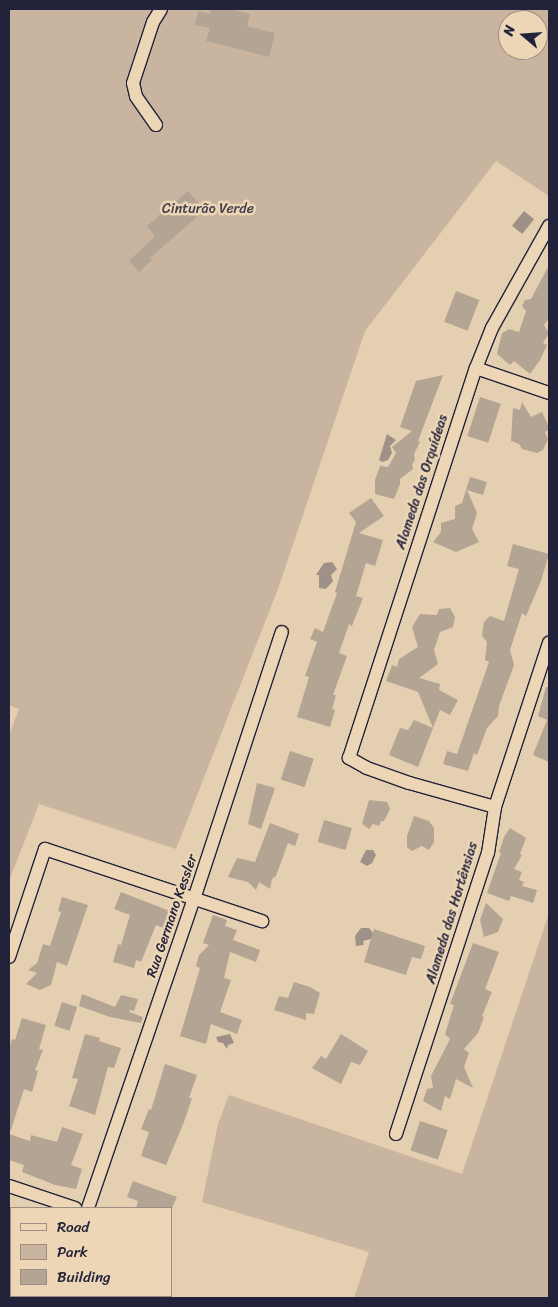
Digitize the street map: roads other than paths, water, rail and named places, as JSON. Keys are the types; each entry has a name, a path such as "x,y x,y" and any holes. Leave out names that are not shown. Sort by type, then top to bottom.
{"street":[{"path":"156,125 136,96 133,83 153,22 161,9"},
{"name":"Alameda das Orquídeas","path":"495,807 474,803 401,780 356,763 349,758 476,368 492,328 549,226"},
{"path":"476,368 549,393"},
{"name":"Rua Germano Kessler","path":"88,1207 194,899 282,632"},
{"name":"Alameda das Hortênsias","path":"396,1134 488,853 495,807 549,643"},
{"path":"9,956 45,848 262,921"},
{"path":"9,1186 72,1207"}],"park label":[{"name":"Cinturão Verde","path":"208,209"}]}
